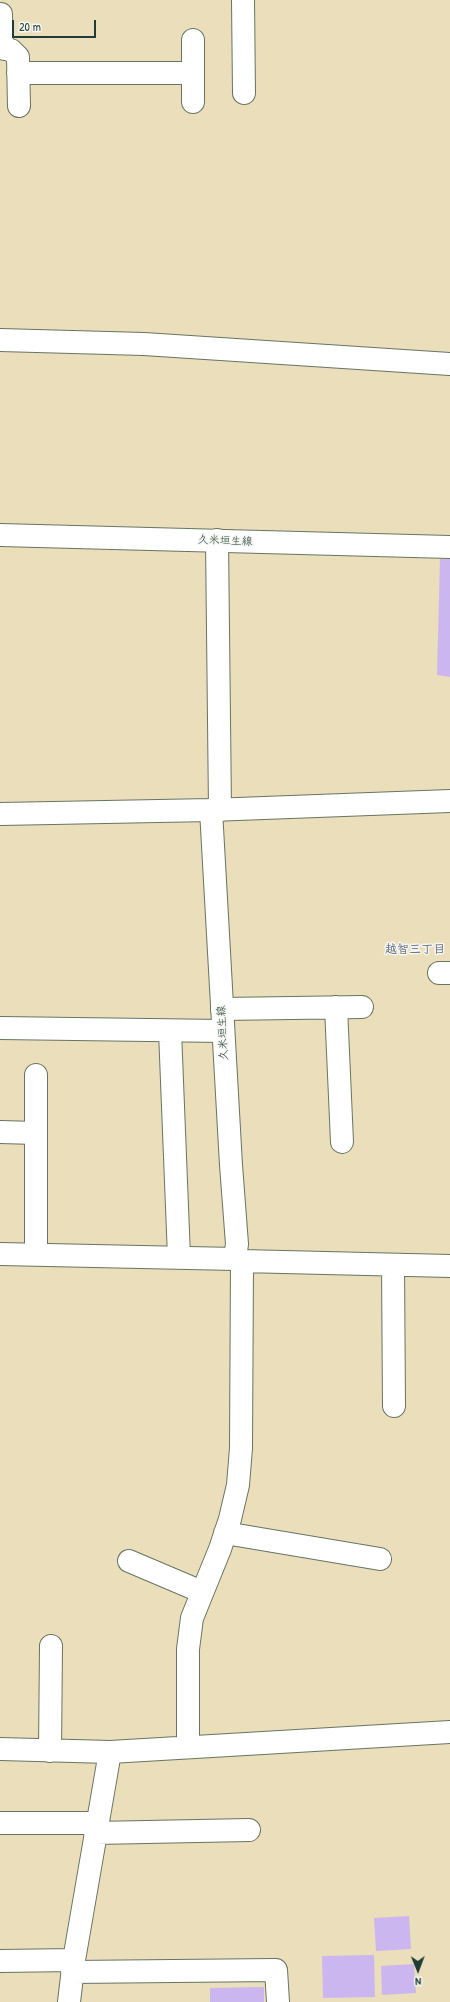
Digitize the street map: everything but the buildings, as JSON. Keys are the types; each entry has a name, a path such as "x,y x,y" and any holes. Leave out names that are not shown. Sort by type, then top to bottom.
{"street":[{"path":"243,0 244,93"},
{"path":"1,14 1,48 11,50 18,56 19,106"},
{"path":"193,40 193,102"},
{"path":"18,73 193,73"},
{"path":"0,340 144,344 450,364"},
{"name":"久米垣生線","path":"0,535 450,546"},
{"name":"久米垣生線","path":"188,1747 188,1649 192,1618 225,1532 238,1485 241,1448 239,1260 223,1031 216,810 217,540"},
{"path":"0,814 216,810 450,801"},
{"path":"336,1007 342,1142"},
{"path":"222,1009 362,1007"},
{"path":"0,1028 223,1031"},
{"path":"170,1031 179,1257"},
{"path":"36,1074 36,1254"},
{"path":"0,1132 36,1133"},
{"path":"0,1254 179,1257 450,1266"},
{"path":"393,1265 394,1406"},
{"path":"225,1532 380,1559"},
{"path":"129,1561 202,1592"},
{"path":"50,1751 51,1646"},
{"path":"0,1749 110,1752 450,1732"},
{"path":"69,2002 73,1966 110,1752"},
{"path":"0,1824 96,1828 249,1830"},
{"path":"0,1961 73,1966 276,1970 278,2002"}],"district":[{"name":"越智三丁目","path":"415,950"}]}
